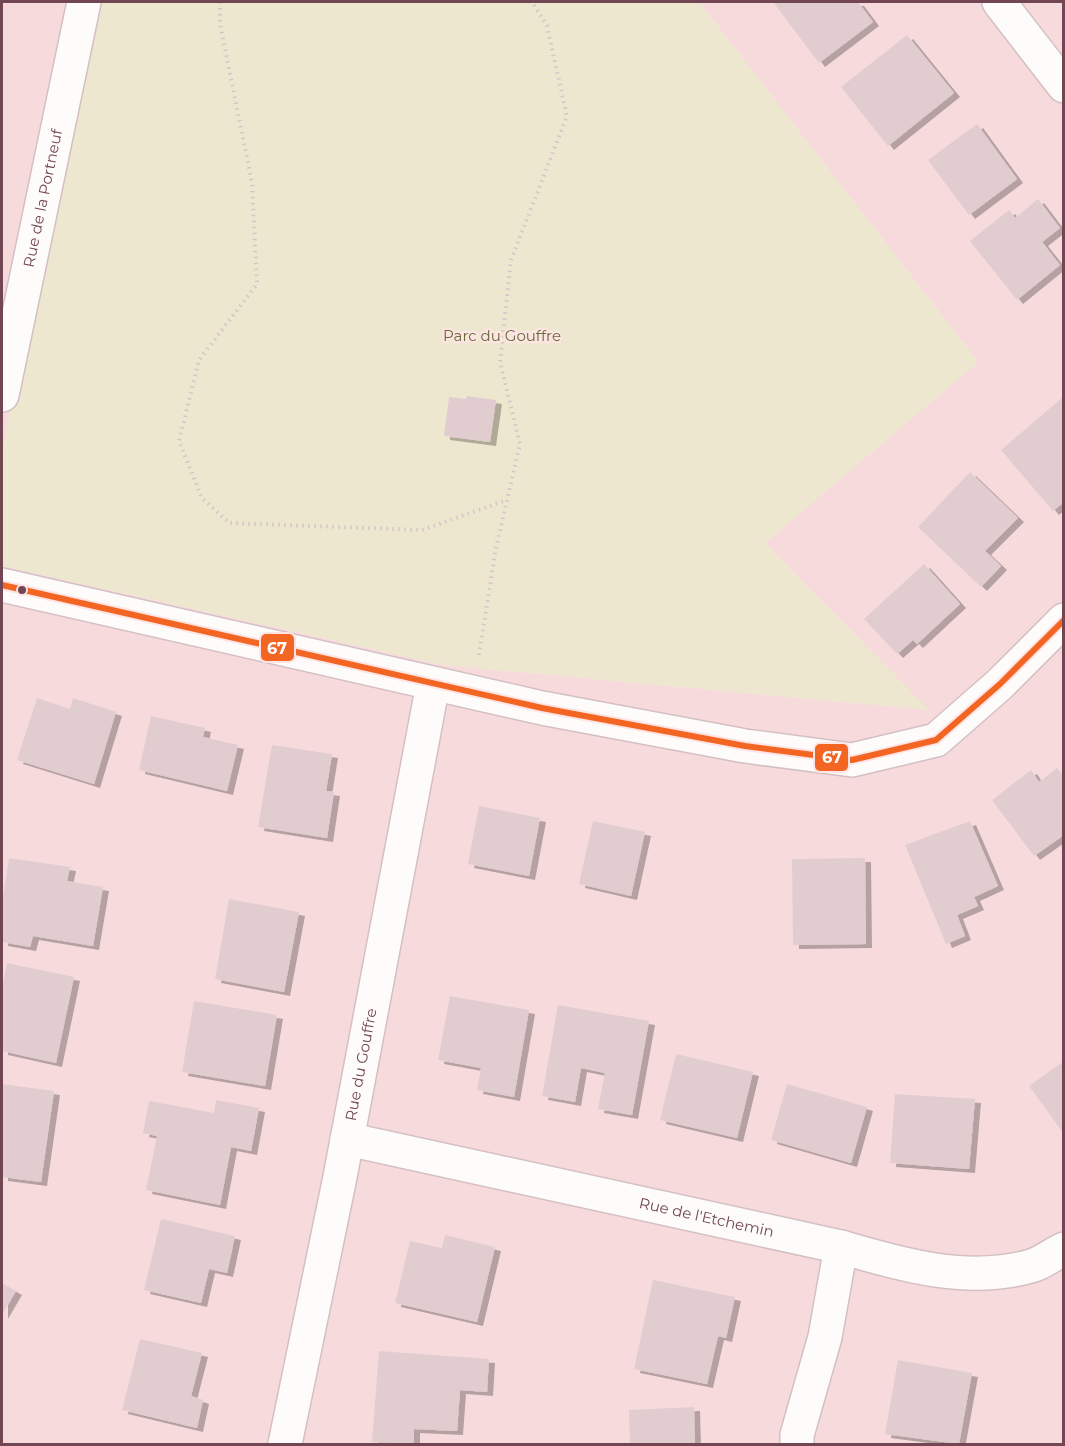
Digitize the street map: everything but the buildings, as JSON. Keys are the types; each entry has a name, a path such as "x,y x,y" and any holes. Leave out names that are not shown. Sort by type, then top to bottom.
{"street":[{"name":"Rue de la Portneuf","path":"2,395 84,2"},
{"path":"1012,7 1064,86"},
{"path":"2,585 543,708 745,746 852,760 936,740 1000,684 1064,620"},
{"name":"Rue du Gouffre","path":"285,1444 347,1139 433,684"},
{"name":"Rue de l'Etchemin","path":"347,1139 841,1247 907,1266 975,1274 1032,1266 1064,1249"},
{"path":"797,1444 796,1435 825,1338 841,1247"}],"path":[{"path":"220,2 220,24 252,183 257,284 199,360 179,441 201,498 229,524 422,530 507,500"},
{"path":"474,691 496,548 520,444 500,362 511,260 567,116 547,26 532,2"}],"shaded area":[{"path":"2,2 86,2 2,454"},
{"path":"699,2 1063,2 1063,1444 2,1444 2,566 443,665 928,710 764,543 978,362"}],"green space":[{"name":"Parc du Gouffre","path":"86,2 699,2 978,362 765,543 929,710 443,665 2,566 2,454"}],"transit line":[{"name":"67","path":"2,585 542,708 745,746 852,760 936,740 1000,684 1064,620"}]}
